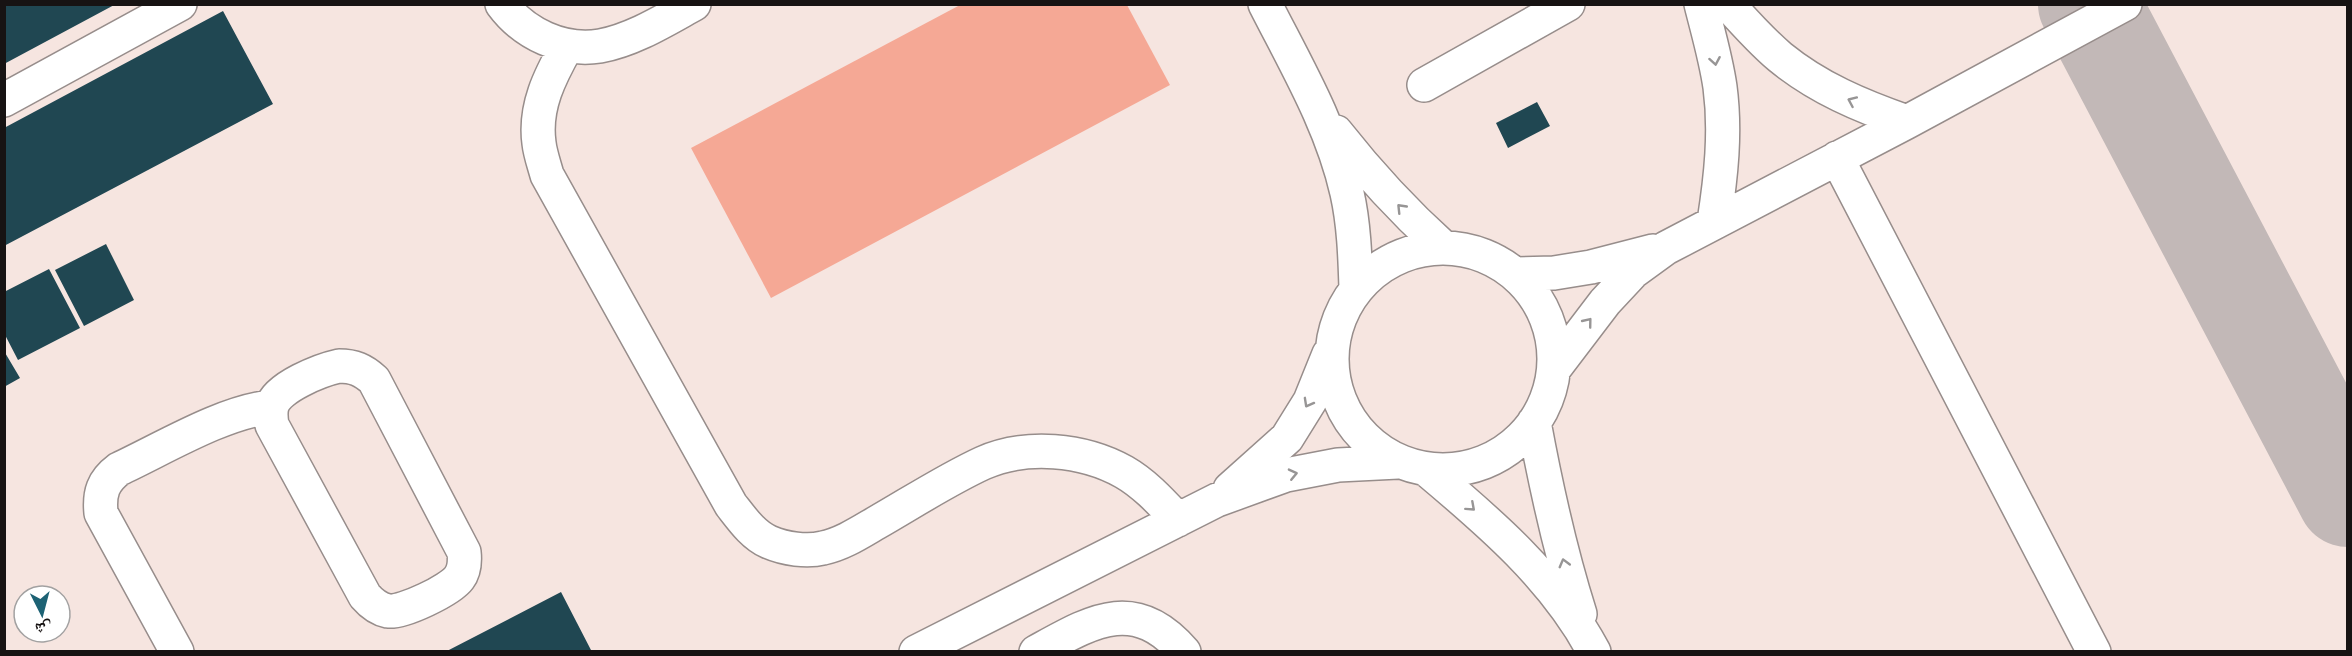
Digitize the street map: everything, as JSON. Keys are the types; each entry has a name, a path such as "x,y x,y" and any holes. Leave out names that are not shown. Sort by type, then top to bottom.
{"lane":[{"path":"4,100 180,4"},
{"path":"502,4 510,16 537,36 567,46 600,46 610,43 631,36 694,4"},
{"path":"1265,4 1319,112 1334,148 1347,193 1354,239 1356,288"},
{"path":"1424,85 1568,4"},
{"path":"1701,4 1714,53 1720,88 1723,131 1721,174 1714,222"},
{"path":"1728,4 1755,34 1807,77 1846,99 1907,122"},
{"path":"1554,369 1605,302 1633,272 1666,248 1907,122 2125,4"},
{"path":"567,46 550,76 540,108 538,142 547,175 731,505 747,526 769,542 795,550 822,549 847,540 985,462 1020,453 1056,452 1092,458 1125,472 1151,492 1178,520"},
{"path":"1319,112 1375,181 1444,248"},
{"path":"1838,158 2094,651"},
{"path":"916,651 1217,500 1286,475 1338,465 1412,465 1457,469 1487,461 1513,445 1534,422 1548,397 1554,369 1553,342 1546,317 1533,294 1515,274 1494,260 1469,251 1444,248 1411,252 1381,266 1356,288 1339,316 1331,349 1310,401 1287,438 1217,500"},
{"path":"1515,274 1554,273 1591,267 1666,248"},
{"path":"1331,349 1333,384 1346,416 1369,443 1412,465 1471,507 1514,547 1553,591 1591,645"},
{"path":"177,651 101,513 99,499 103,486 119,469 240,412 271,407 282,391 327,369 352,366 364,371 374,380 464,552 465,561 459,578 445,590 399,610 388,611 371,603 365,596 272,425 271,407"},
{"path":"1534,422 1547,496 1565,567 1591,645"},
{"path":"1036,651 1087,625 1113,618 1141,620 1165,631 1184,651"}],"shaded area":[{"path":"4,5 2347,5 2347,651 5,651"},
{"path":"960,5 1127,5 1170,85 771,298 691,148"}],"building":[{"path":"4,4 116,4 4,64"},
{"path":"223,11 273,104 4,246 4,128"},
{"path":"1537,102 1550,126 1508,148 1496,123"},
{"path":"106,244 134,300 84,326 55,270"},
{"path":"49,269 80,328 18,360 4,333 4,292"},
{"path":"4,351 20,378 4,387"},
{"path":"561,592 592,652 445,652"}],"taxiway":[{"path":"2089,4 2348,496"}]}
